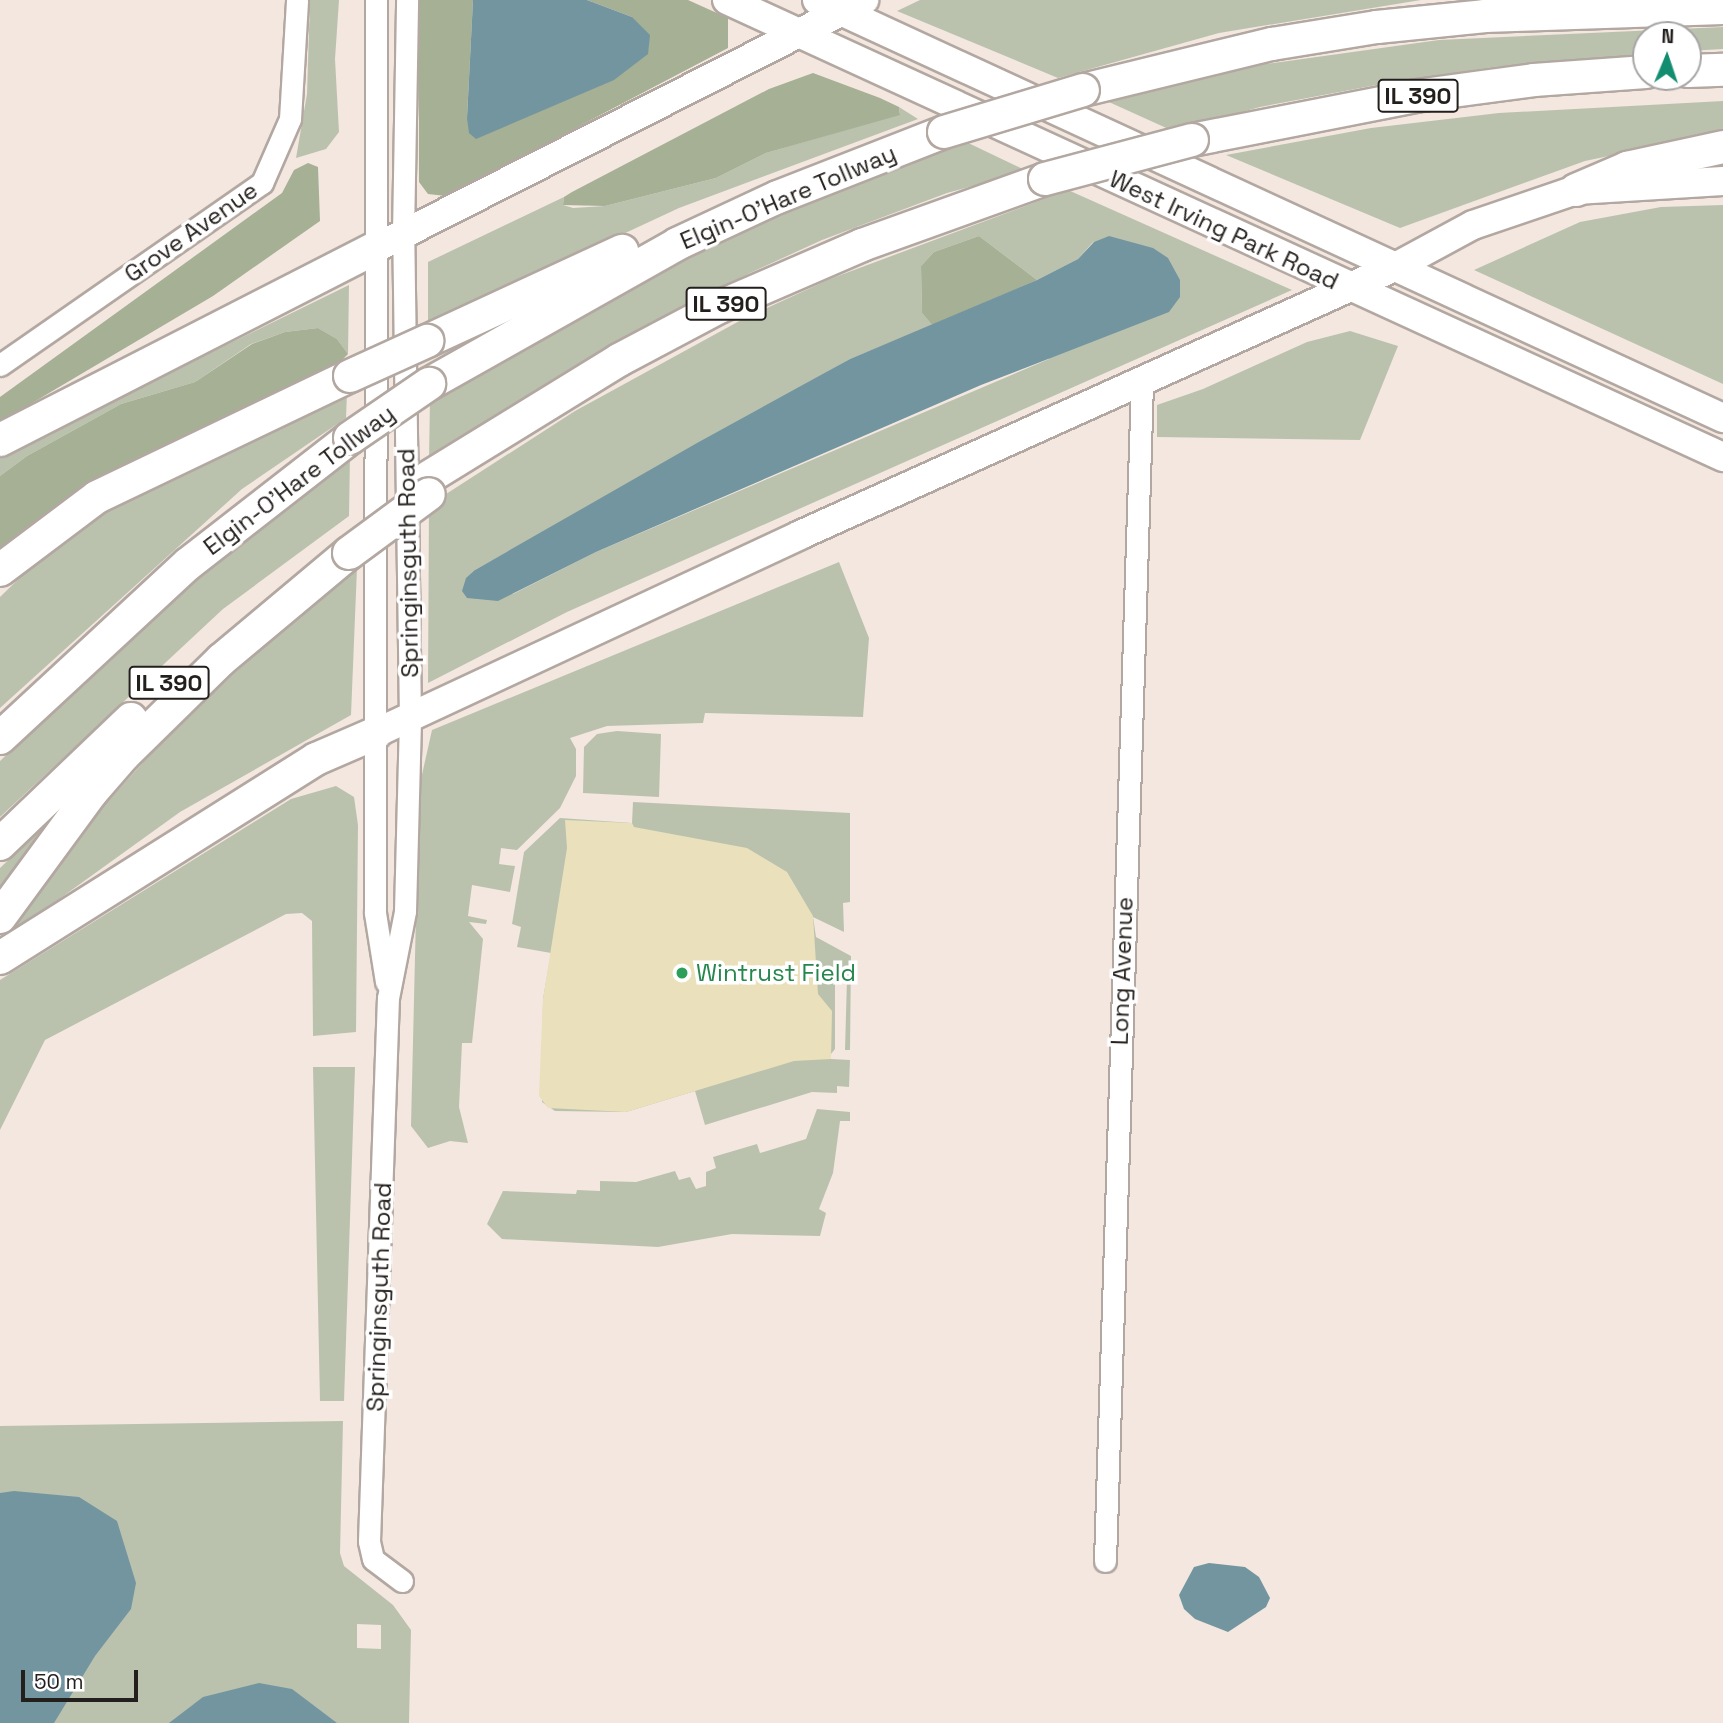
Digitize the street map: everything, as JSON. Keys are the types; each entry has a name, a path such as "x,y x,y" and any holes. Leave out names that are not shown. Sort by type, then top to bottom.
{"highway":[{"name":"Elgin-O'Hare Tollway","path":"0,738 188,564 350,438 429,384 580,295 778,197 944,132 1083,90 1272,44 1377,27 1497,16 1723,8"},
{"path":"1702,71 1723,70"},
{"name":"IL 390","path":"0,844 192,663 504,428 619,360 795,272 1045,179 1192,140 1416,96 1534,80 1632,73"},
{"path":"1576,190 1627,168 1723,147"},
{"path":"0,570 96,498 349,376 721,208 778,197"},
{"path":"0,440 374,248"},
{"path":"0,917 91,793 156,723 349,544"},
{"path":"0,958 316,759 376,733"}],"main road":[{"name":"West Irving Park Road","path":"727,0 1723,457"},
{"name":"West Irving Park Road","path":"817,0 854,6 1723,418"},
{"path":"374,248 854,6"},
{"path":"376,733 411,719 800,534 1142,381 1346,286 1399,265 1474,225 1576,190 1723,181"}],"street":[{"name":"Grove Avenue","path":"1,364 262,183 289,119 297,0"},
{"name":"Springinsguth Road","path":"376,0 375,913 388,998"},
{"name":"Springinsguth Road","path":"402,1581 373,1559 369,1541 388,998 405,911 411,719 403,235 407,0"},
{"name":"Long Avenue","path":"1105,1561 1142,381"}],"green space":[{"path":"310,0 339,0 335,59 339,132 326,149 296,158 307,94"},
{"path":"419,0 473,0 467,117 632,17 587,0 688,0 728,18 728,48 446,196 428,194 419,182"},
{"path":"920,0 1421,0 1219,33 1058,78 897,11"},
{"path":"1723,27 1723,49 1702,50 1702,28"},
{"path":"1632,31 1632,55 1494,67 1398,81 1260,107 1173,131 1100,98 1244,67 1439,40"},
{"path":"813,73 899,107 900,115 766,153 716,178 605,206 563,205 564,197 572,192 769,89"},
{"path":"1723,101 1723,132 1585,161 1400,228 1226,155 1371,128 1499,113"},
{"path":"899,107 918,119 679,208 428,325 428,262 564,197 563,205 573,208 605,206 716,178 766,153 900,114"},
{"path":"962,140 1027,171 947,193 822,240 750,273 607,347 429,459 430,400 665,265 774,214"},
{"path":"308,163 318,167 320,221 213,296 0,422 0,397 282,193 294,170"},
{"path":"1068,190 1292,290 567,612 428,683 429,505 575,411 743,319 830,279","holes":["979,236 1037,280 1078,259 1094,241 1049,359 596,552 513,594 475,570 850,359 932,325 922,313 921,266 934,252"]},
{"path":"1723,205 1723,384 1474,270 1580,222 1661,207"},
{"path":"979,236 1037,280 932,325 922,313 921,266 934,252"},
{"path":"349,285 348,354 337,339 318,328 285,332 251,344 195,382 121,404 27,456 0,476 0,458 26,443"},
{"path":"318,328 337,339 348,354 339,363 134,459 52,509 0,551 0,476 27,456 121,404 195,382 252,344 285,332"},
{"path":"1350,331 1398,346 1360,440 1157,437 1157,405 1203,389 1307,342"},
{"path":"347,393 346,418 242,489 0,708 0,597 33,565 102,511"},
{"path":"350,455 349,516 223,609 0,817 0,761 151,617"},
{"path":"839,562 869,638 863,717 705,713 703,723 607,726 570,738 576,749 576,776 560,808 517,850 501,848 499,864 515,866 510,892 472,885 468,916 487,920 486,924 469,922 483,939 472,1043 462,1043 459,1107 468,1143 450,1141 428,1148 411,1126 419,788 432,730"},
{"path":"357,568 351,715 180,812 5,938 95,816 163,740 262,647"},
{"path":"617,731 661,734 659,797 583,793 584,747 597,734"},
{"path":"336,786 354,797 358,825 356,1032 313,1036 312,921 302,913 286,914 45,1040 0,1130 0,980 291,799"},
{"name":"Wintrust Field","path":"633,802 850,813 850,902 843,903 844,932 813,917 816,937 851,956 850,1050 845,1050 847,979 835,978 835,1049 831,1054 831,1059 850,1060 849,1087 837,1086 837,1093 812,1092 705,1125 695,1091 626,1112 555,1111 542,1102 543,999 551,953 517,947 521,927 512,924 524,852 560,818 632,823"},
{"path":"54,817 21,861 0,894 0,868"},
{"path":"313,1067 355,1067 344,1401 320,1401"},
{"path":"817,1109 850,1112 850,1121 840,1121 833,1173 819,1209 826,1213 820,1236 732,1234 658,1247 502,1239 487,1224 503,1191 576,1194 577,1190 600,1191 600,1181 636,1182 675,1171 679,1180 690,1177 696,1189 706,1186 706,1172 716,1168 713,1157 757,1144 760,1153 806,1139"},
{"path":"343,1421 340,1553 344,1566 393,1605 411,1630 409,1723 0,1723 0,1426","holes":["357,1624 381,1625 381,1649 357,1648"]}],"sand":[{"name":"Wintrust Field","path":"565,820 632,823 634,827 747,848 787,872 813,916 818,994 832,1011 831,1059 794,1061 626,1112 548,1108 539,1096 543,999 567,848"}],"water":[{"path":"473,0 587,0 632,17 650,35 648,54 614,80 476,139 469,133 467,118"},
{"path":"1109,236 1153,248 1168,258 1180,280 1180,297 1169,312 981,385 596,552 498,601 467,598 462,591 466,578 475,570 850,359 1037,280 1078,259 1094,242"},
{"path":"14,1491 79,1497 117,1521 136,1583 131,1609 95,1656 54,1723 0,1723 0,1493"},
{"path":"1209,1563 1245,1567 1259,1577 1270,1598 1266,1607 1228,1632 1195,1619 1184,1609 1179,1595 1194,1567"},
{"path":"259,1683 292,1689 337,1723 169,1723 203,1697"}],"place":[{"name":"Wintrust Field","path":"682,973"}]}
